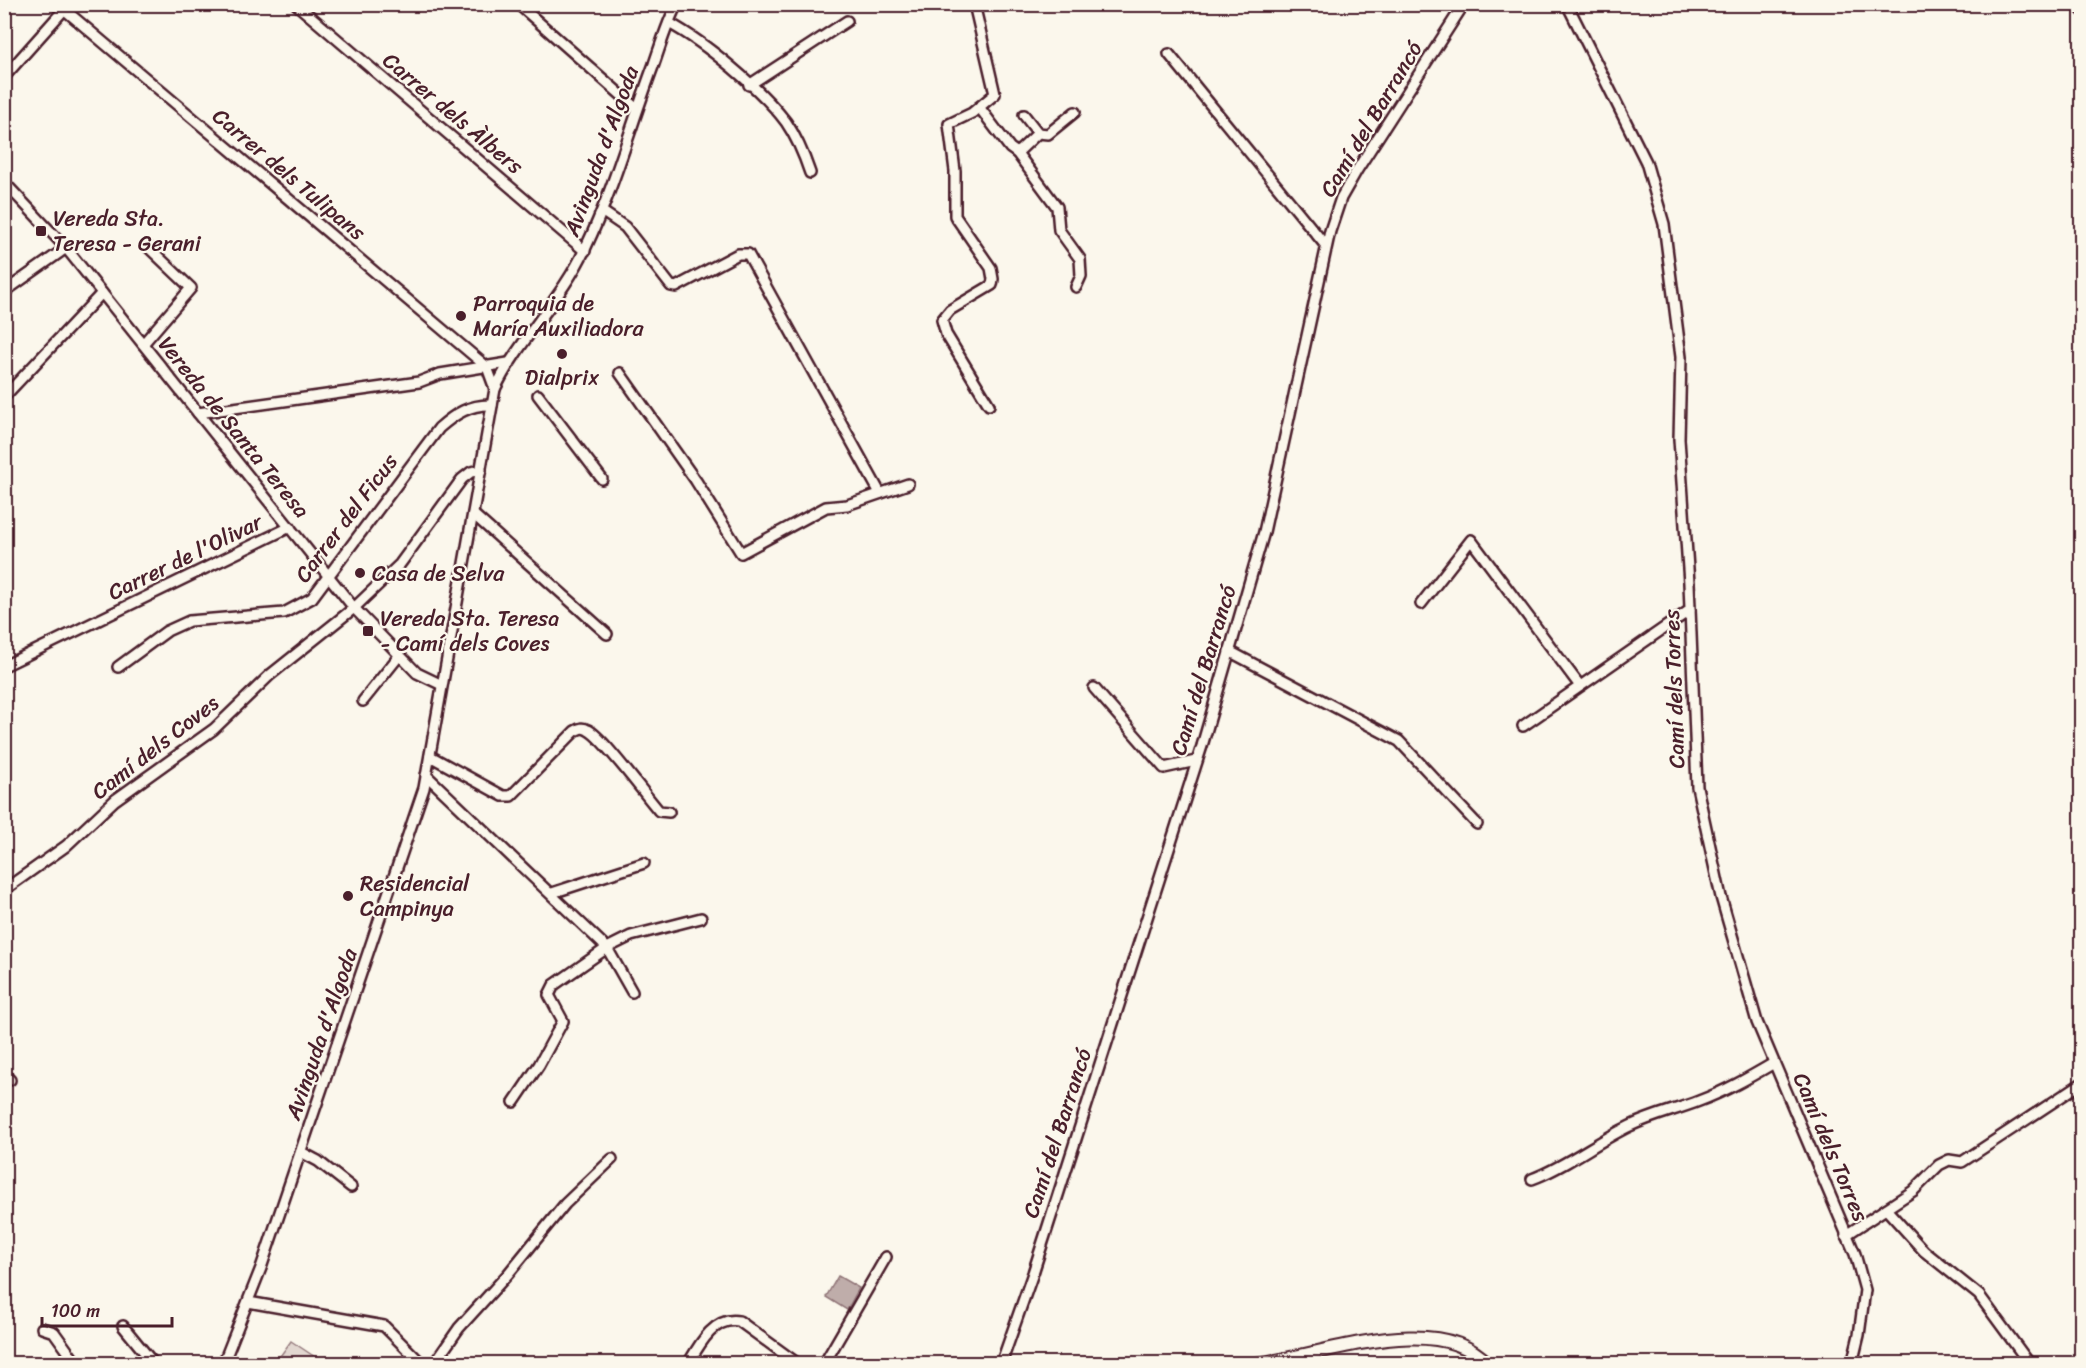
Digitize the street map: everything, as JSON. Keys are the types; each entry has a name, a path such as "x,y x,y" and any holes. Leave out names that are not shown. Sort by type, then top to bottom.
{"main road":[{"path":"1256,1364 1348,1346 1421,1336 1447,1339 1488,1364"}],"street":[{"name":"Carrer dels Àlbers","path":"296,4 585,251"},
{"path":"518,4 637,109"},
{"name":"Avinguda d'Algoda","path":"223,1364 248,1302 411,832 430,756 495,389 508,363 555,299 585,251 603,212 637,109 677,4"},
{"path":"974,4 995,94 979,107 949,124 955,171 955,216 991,268 993,279 992,285 951,310 942,320 946,334 989,405"},
{"name":"Camí del Barrancó","path":"1001,1364 1037,1262 1197,761 1264,532 1326,246 1341,198 1464,4"},
{"name":"Camí dels Torres","path":"1567,4 1646,162 1664,224 1681,357 1679,439 1690,610 1697,787 1721,897 1757,1022 1846,1235 1865,1290 1859,1335 1852,1364"},
{"path":"2078,4 2082,10"},
{"path":"4,77 67,7"},
{"name":"Carrer dels Tulipans","path":"67,7 487,368 495,389"},
{"path":"749,85 847,21"},
{"path":"669,22 687,33 749,85 786,122 801,148 810,172"},
{"path":"1169,54 1326,246"},
{"path":"979,107 1057,207 1059,230 1080,258 1081,276 1076,287"},
{"path":"1024,115 1038,133 1048,134 1074,112"},
{"path":"1017,153 1038,133"},
{"name":"Vereda de Santa Teresa","path":"4,182 66,248 354,608 399,656 428,680 442,685"},
{"path":"603,212 625,227 671,286 676,287 738,254 748,254 880,493"},
{"path":"143,344 191,288 148,247"},
{"path":"4,292 66,248"},
{"path":"4,397 102,293"},
{"path":"198,413 419,382 440,374 508,363"},
{"path":"620,373 696,482 741,553 826,507 847,505 908,484"},
{"path":"538,395 602,479"},
{"name":"Carrer del Ficus","path":"118,667 167,631 183,624 284,612 312,598 439,428 454,415 469,408 492,405"},
{"name":"Camí dels Coves","path":"4,890 66,846 114,800 214,729 270,675 354,608 400,564 462,479 481,470"},
{"path":"473,514 607,634"},
{"name":"Carrer de l'Olivar","path":"4,666 290,527"},
{"path":"1421,604 1471,540 1580,686"},
{"path":"1523,726 1690,610"},
{"path":"1229,651 1399,741 1477,824"},
{"path":"363,700 399,656"},
{"path":"1094,688 1164,768 1197,761"},
{"path":"430,756 503,796 511,796 575,730 581,728 590,730 603,741 658,811 669,812"},
{"path":"426,775 607,948 632,992"},
{"path":"552,893 644,863"},
{"path":"514,1102 539,1065 563,1021 549,995 550,990 607,948 631,936 701,918"},
{"path":"1532,1179 1580,1156 1626,1128 1661,1112 1698,1102 1774,1063"},
{"path":"1846,1235 1913,1191 1939,1165 1949,1160 1962,1162 2082,1083"},
{"path":"301,1152 318,1161 351,1187"},
{"path":"434,1364 459,1328 508,1274 565,1204 612,1159"},
{"path":"1886,1209 1924,1251 1979,1295 2026,1359"},
{"path":"824,1364 886,1257"},
{"path":"248,1302 384,1326 422,1364"},
{"path":"688,1364 717,1324 728,1319 739,1321 798,1364"},
{"path":"123,1326 154,1364"},
{"path":"42,1328 54,1332 77,1364"}],"shaded area":[{"path":"838,1276 859,1288 847,1310 826,1297"},
{"path":"291,1341 324,1363 284,1363 278,1359"}],"place":[{"name":"Vereda Sta. Teresa - Gerani","path":"41,231"},
{"name":"Parroquia de María Auxiliadora","path":"461,316"},
{"name":"Dialprix","path":"562,354"},
{"name":"Casa de Selva","path":"360,573"},
{"name":"Vereda Sta. Teresa - Camí dels Coves","path":"368,631"},
{"name":"Residencial Campinya","path":"348,896"}]}
